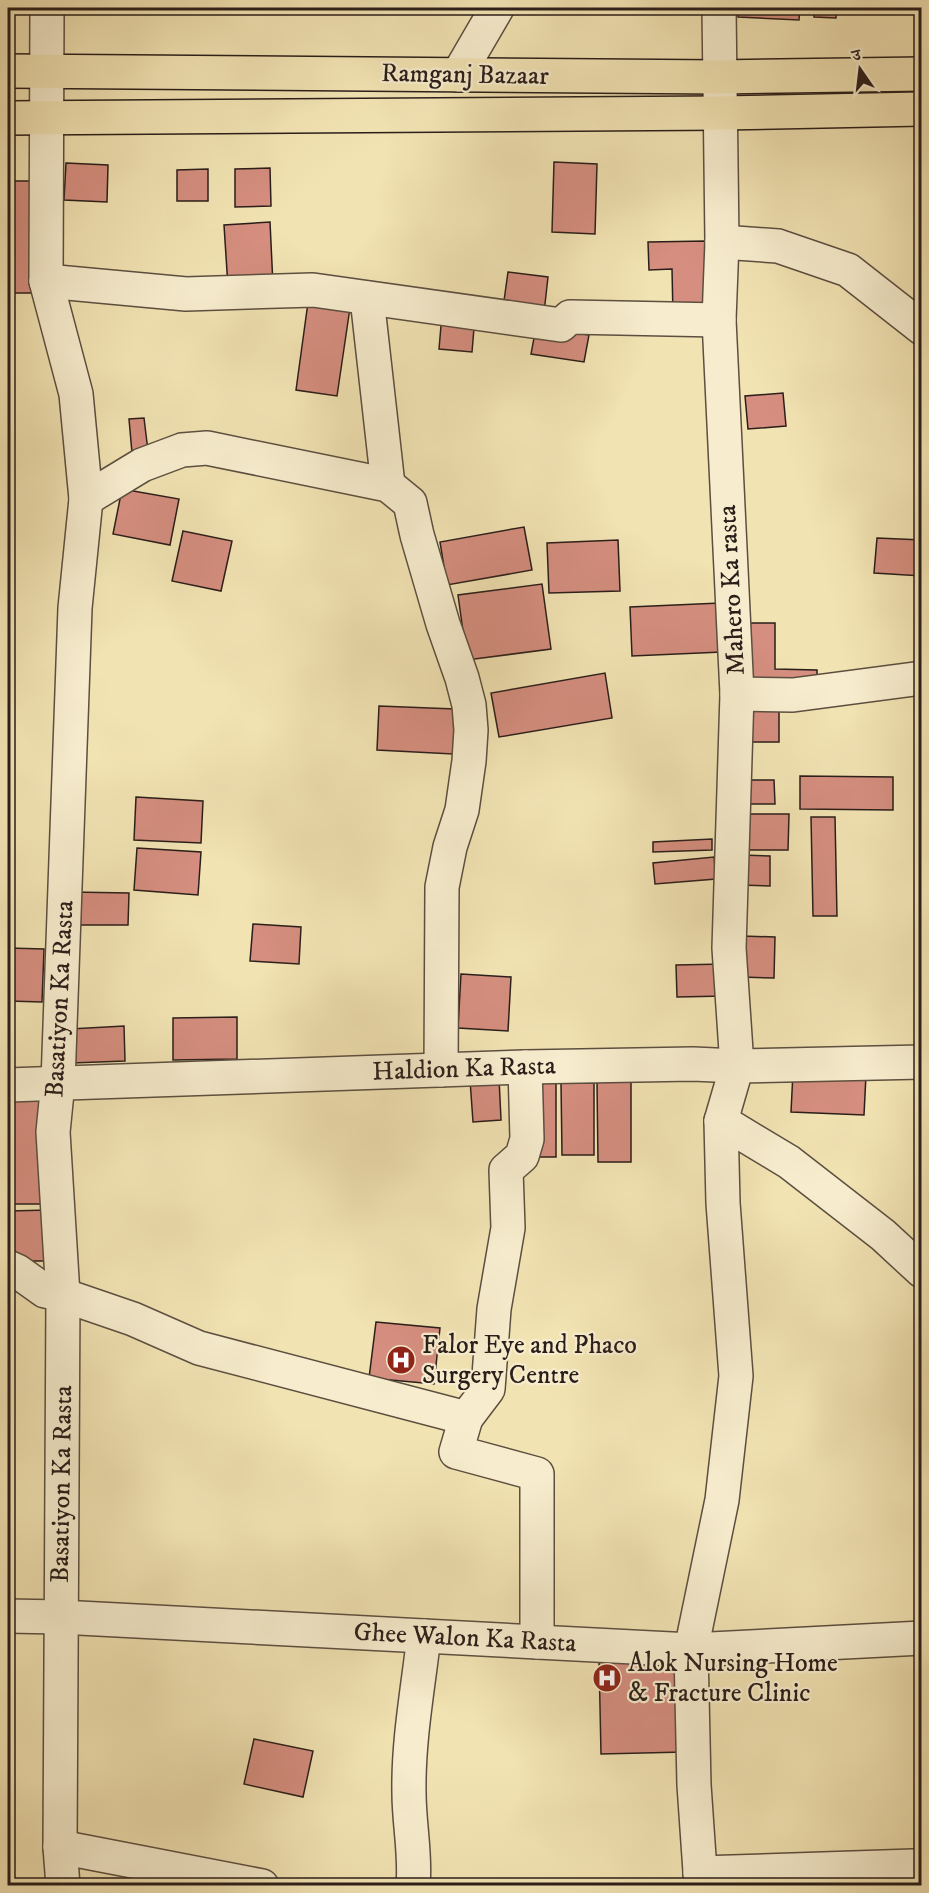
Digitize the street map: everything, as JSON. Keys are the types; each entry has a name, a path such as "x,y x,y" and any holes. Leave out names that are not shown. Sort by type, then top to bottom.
{"main road":[{"name":"Ramganj Bazaar","path":"8,72 719,77 921,74"},
{"name":"Ramganj Bazaar","path":"8,118 921,110"}],"street":[{"name":"Basatiyon Ka Rasta","path":"47,8 46,281 76,394 86,499 75,608 58,1082 53,1132 63,1295 60,1617 60,1847 63,1886"},
{"path":"458,75 497,8"},
{"name":"Mahero Ka rasta","path":"719,8 722,242 719,320 737,694 729,948 737,1066"},
{"path":"722,242 778,246 848,270 921,328"},
{"path":"46,281 186,294 313,290 561,326 570,317 719,320"},
{"path":"367,298 388,485"},
{"path":"86,499 142,465 182,450 207,448 388,485 410,503 443,624 462,678 471,730 462,810 450,847 442,887 441,1070"},
{"path":"737,694 793,695 921,678"},
{"name":"Haldion Ka Rasta","path":"8,1085 525,1067 921,1062"},
{"path":"737,1066 721,1121 723,1203 736,1376 722,1500 691,1650 694,1785 701,1879 913,1866 912,1886"},
{"path":"525,1067 527,1139 522,1156 506,1170 508,1228 494,1309 488,1389 466,1418 456,1452 537,1474 537,1642"},
{"path":"721,1121 789,1162 883,1235 921,1272"},
{"path":"8,1267 45,1291 133,1319 198,1348 466,1418"},
{"name":"Ghee Walon Ka Rasta","path":"8,1616 691,1650 921,1638"},
{"path":"413,1886 409,1764 424,1636"},
{"path":"60,1847 262,1886"}],"building":[{"path":"639,8 701,8 639,12"},
{"path":"738,8 800,8 799,20 738,17"},
{"path":"814,8 836,8 836,18 814,17"},
{"path":"864,8 882,8 882,11 864,11"},
{"path":"554,162 597,164 595,234 552,232"},
{"path":"66,163 108,165 107,202 64,200"},
{"path":"270,168 271,206 235,207 235,169"},
{"path":"208,169 208,201 177,201 177,170"},
{"path":"8,181 39,181 36,293 8,293"},
{"path":"270,222 273,285 228,287 224,225"},
{"path":"706,241 707,315 673,316 672,269 649,270 648,242"},
{"path":"508,272 548,277 544,313 503,308"},
{"path":"309,295 351,301 337,396 296,390"},
{"path":"442,314 475,316 472,352 439,349"},
{"path":"536,327 589,335 584,362 531,354"},
{"path":"783,393 786,426 748,429 745,396"},
{"path":"144,418 148,451 132,453 129,419"},
{"path":"122,489 179,499 170,545 113,534"},
{"path":"524,527 532,570 447,585 440,542"},
{"path":"183,531 232,541 221,591 172,581"},
{"path":"877,538 922,540 922,576 874,573"},
{"path":"618,540 620,591 549,593 547,543"},
{"path":"542,584 551,649 467,660 458,595"},
{"path":"720,603 722,652 632,656 630,607"},
{"path":"745,623 775,623 775,669 817,670 817,690 744,689"},
{"path":"605,673 612,718 499,737 491,693"},
{"path":"922,692 922,725 915,694"},
{"path":"748,699 779,699 779,742 748,742"},
{"path":"379,706 455,709 453,754 377,750"},
{"path":"800,776 893,777 893,810 800,809"},
{"path":"746,780 774,780 775,804 747,804"},
{"path":"136,797 203,801 201,843 134,840"},
{"path":"736,814 789,814 788,850 735,850"},
{"path":"811,817 835,817 837,916 813,916"},
{"path":"712,839 712,850 653,852 653,842"},
{"path":"137,848 201,852 198,895 134,890"},
{"path":"740,855 770,856 770,886 739,885"},
{"path":"714,857 716,879 655,884 653,863"},
{"path":"71,892 129,893 128,925 71,925"},
{"path":"253,924 301,927 299,964 250,961"},
{"path":"742,936 775,937 774,978 741,977"},
{"path":"8,948 44,949 42,1002 8,1001"},
{"path":"724,964 725,996 677,997 676,965"},
{"path":"461,974 511,977 508,1031 458,1028"},
{"path":"237,1017 237,1059 173,1060 173,1018"},
{"path":"124,1026 125,1061 72,1063 70,1029"},
{"path":"8,1035 12,1035 11,1070 8,1070"},
{"path":"793,1072 866,1075 864,1115 791,1112"},
{"path":"499,1078 501,1120 473,1122 470,1080"},
{"path":"631,1081 631,1162 598,1162 597,1082"},
{"path":"535,1083 556,1083 556,1157 535,1157"},
{"path":"561,1083 594,1083 594,1155 562,1155"},
{"path":"8,1097 42,1097 44,1204 8,1204"},
{"path":"50,1210 50,1261 8,1261 8,1211"},
{"path":"376,1322 440,1328 434,1384 369,1378"},
{"path":"682,1658 684,1752 601,1754 599,1659"},
{"path":"254,1739 313,1751 303,1797 244,1784"}],"place":[{"name":"Falor Eye and Phaco Surgery Centre","path":"401,1360"},
{"name":"Alok Nursing Home & Fracture Clinic","path":"607,1678"}]}
